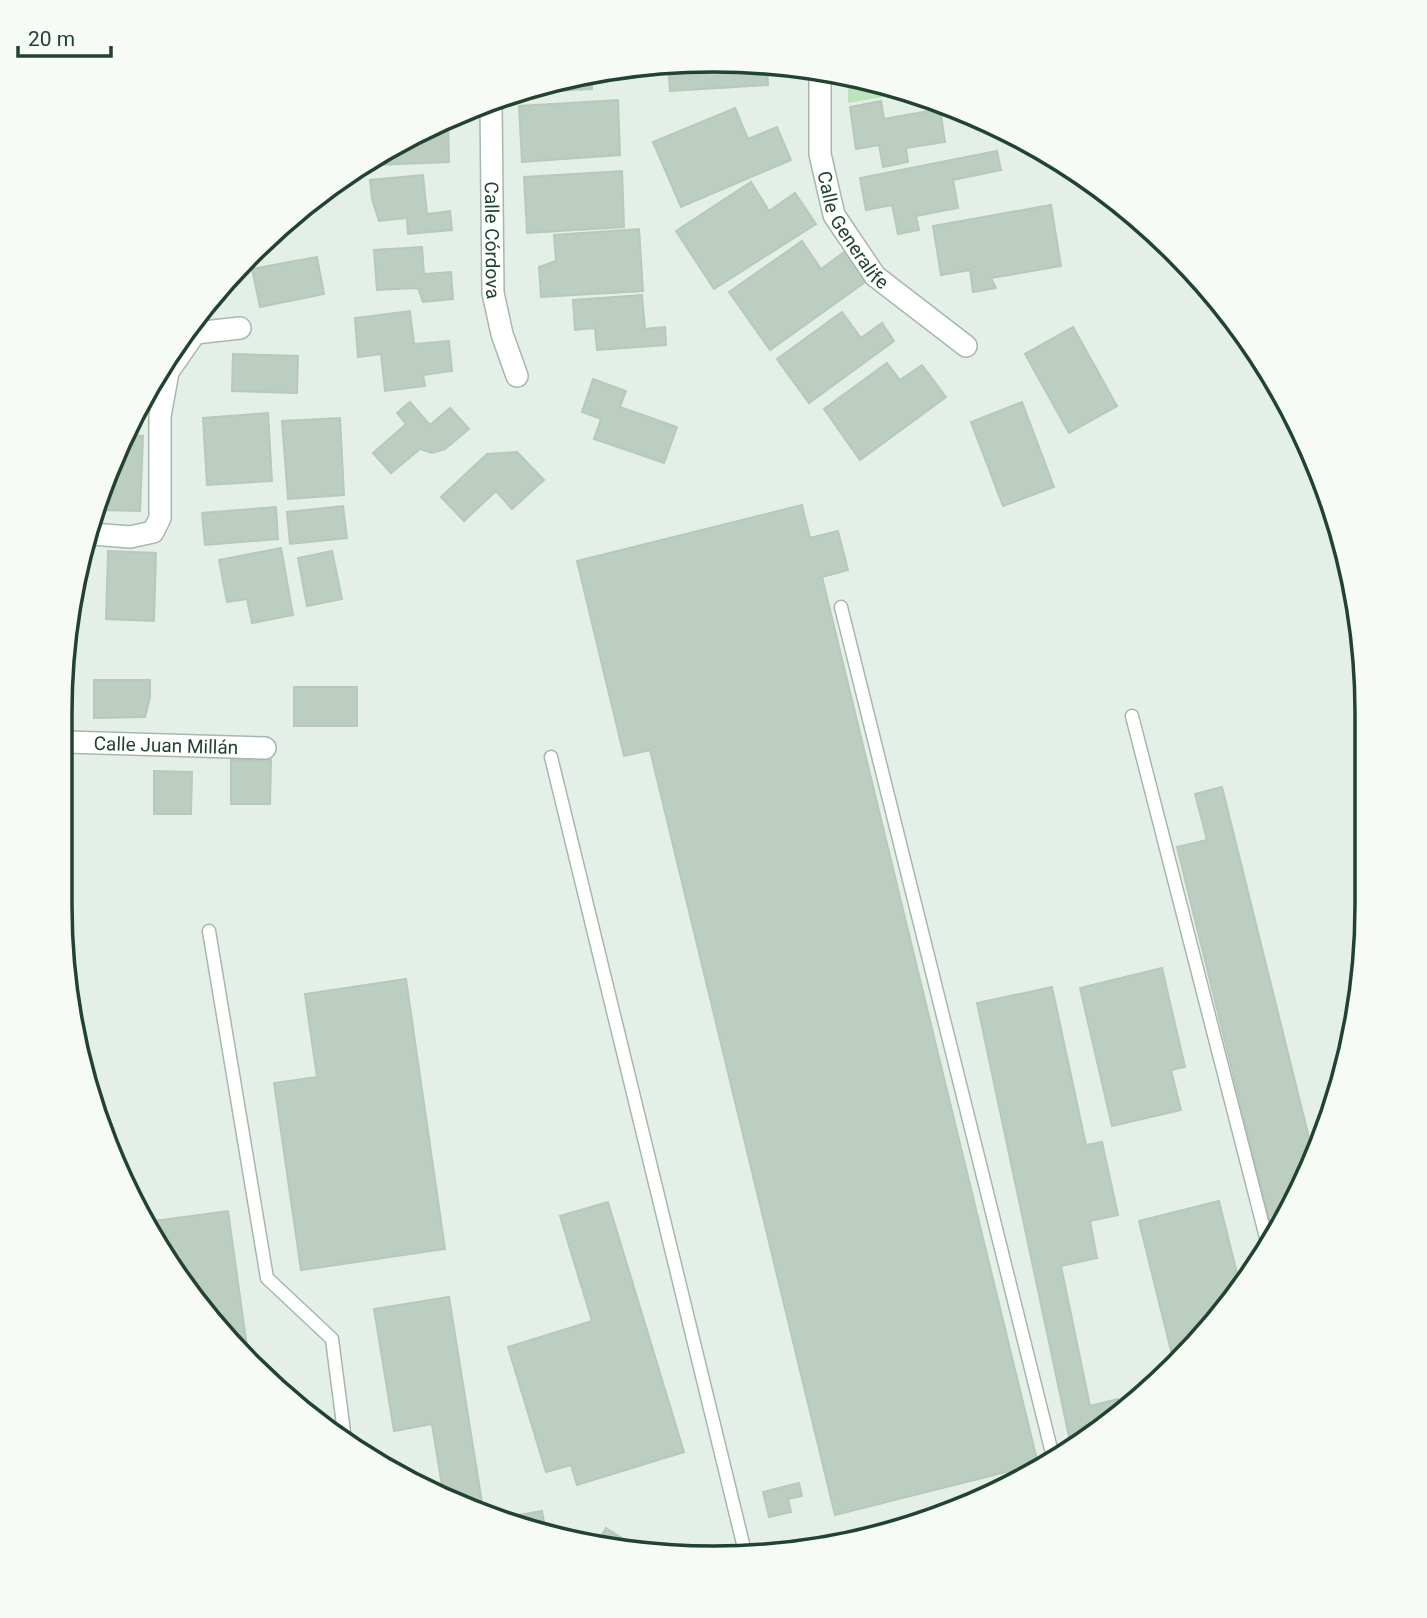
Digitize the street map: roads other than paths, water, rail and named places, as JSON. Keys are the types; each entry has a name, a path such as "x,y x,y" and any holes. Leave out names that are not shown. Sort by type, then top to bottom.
{"street":[{"name":"Calle Generalife","path":"820,81 820,154 834,215 875,275 966,346"},
{"name":"Calle Córdova","path":"491,112 493,293 502,334 517,376"},
{"path":"201,327 240,328"},
{"path":"98,534 130,537 153,532 160,518 160,415 163,384"},
{"name":"Calle Juan Millán","path":"72,742 265,748"}],"lane":[{"path":"841,607 1051,1450"},
{"path":"1132,716 1265,1232"},
{"path":"551,757 743,1545"},
{"path":"209,931 267,1278 332,1339 344,1428"}]}
